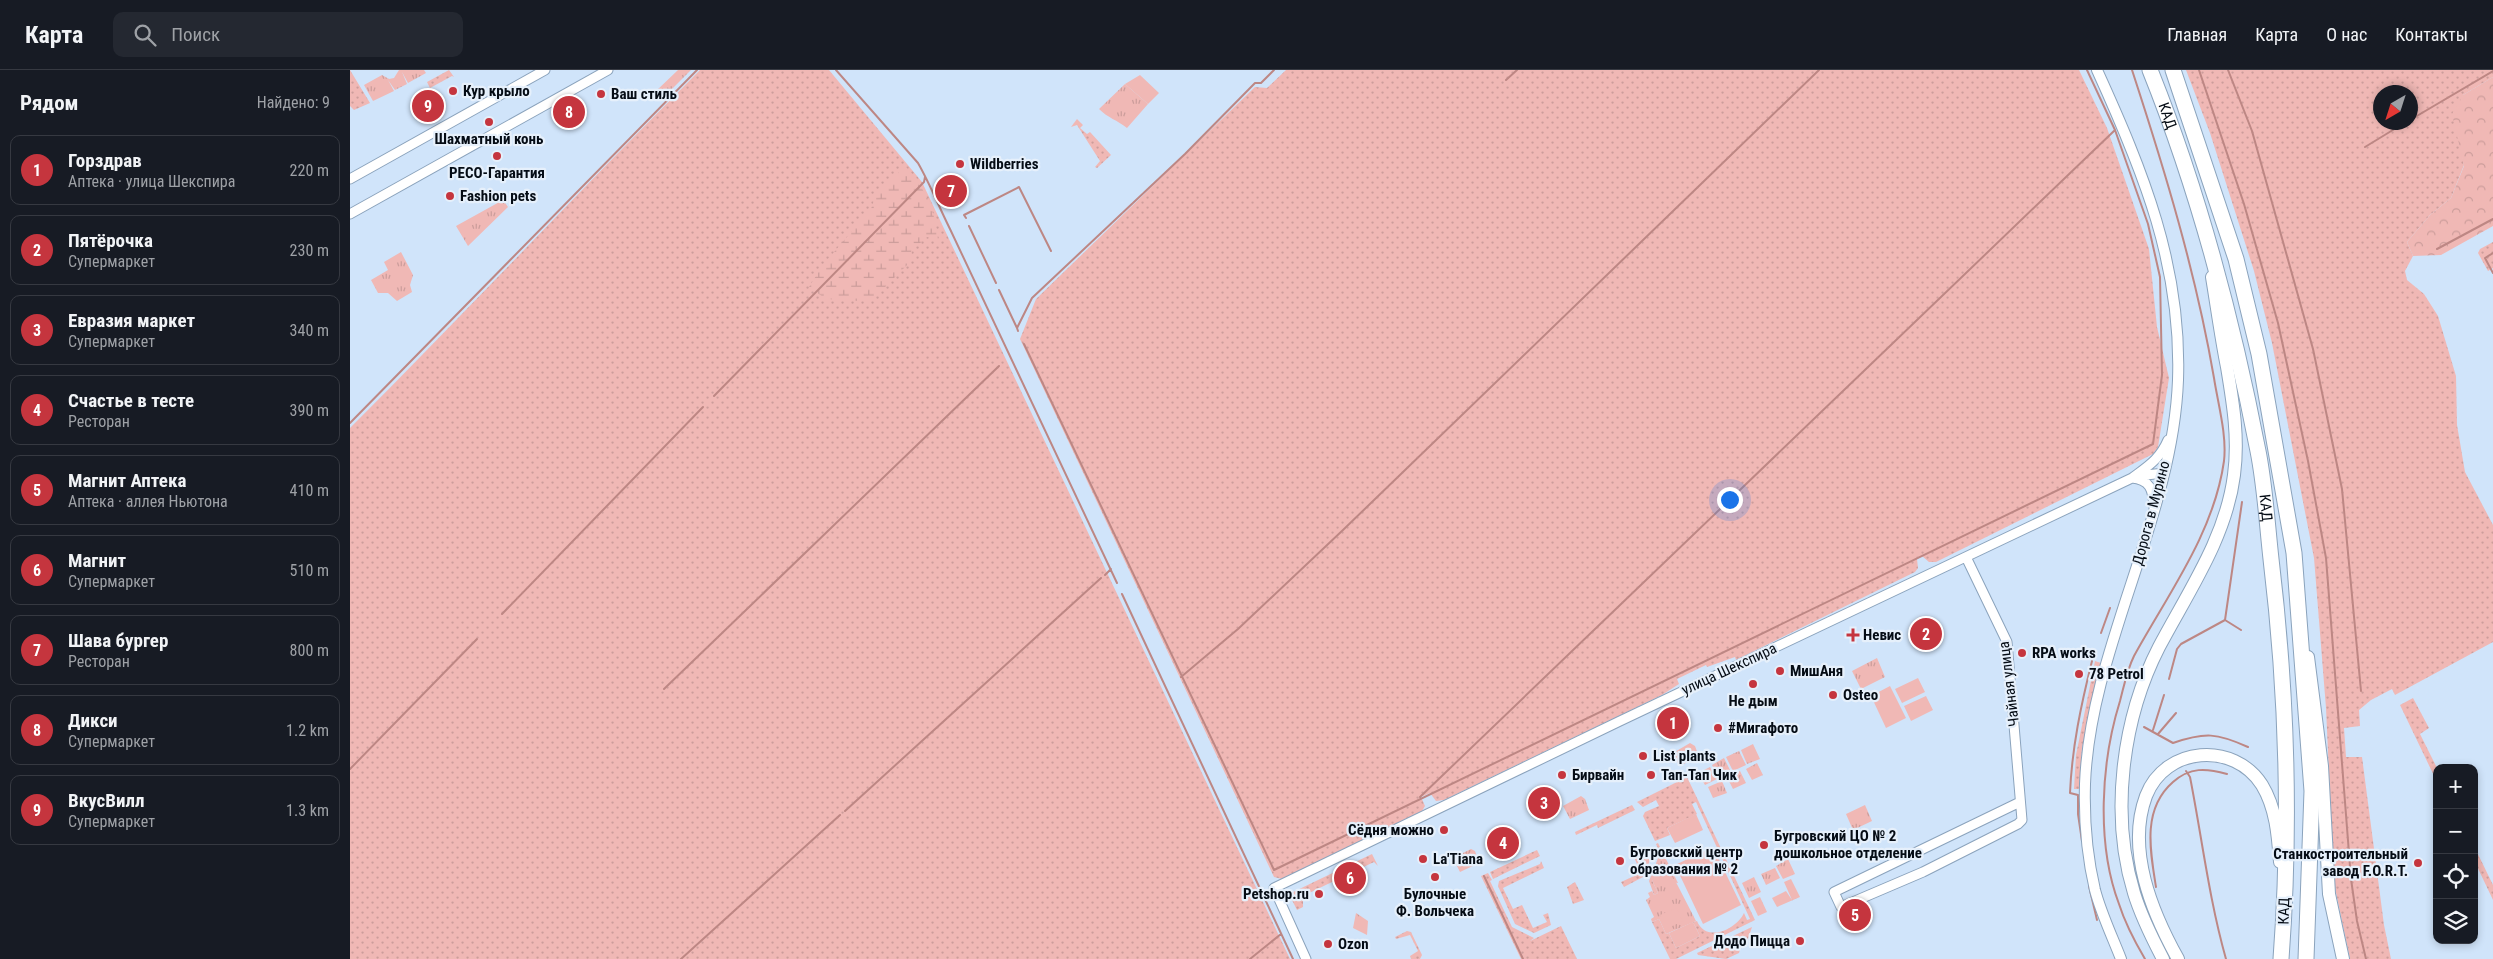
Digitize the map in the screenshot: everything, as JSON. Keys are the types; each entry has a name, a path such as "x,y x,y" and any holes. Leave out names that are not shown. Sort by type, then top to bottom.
{"highway":[{"name":"КАД","path":"2150,70 2182,154 2204,226 2259,453 2282,648 2287,780 2284,923 2281,959"},
{"name":"КАД","path":"2173,70 2236,259 2259,354 2294,553 2312,791 2306,959"}],"main road":[{"path":"2162,959 2134,892 2125,846 2123,793 2128,739 2143,684 2158,649 2214,544 2224,519 2234,476 2236,424 2204,226"},
{"path":"2299,600 2322,766 2329,894 2343,959"},
{"path":"2178,959 2154,908 2147,888 2139,832 2146,796 2157,777 2172,764 2192,755 2225,756 2238,763 2251,772 2268,797 2278,836 2284,923"}],"street":[{"path":"350,179 545,70"},
{"path":"350,214 608,70"},
{"name":"Дорога в Мурино","path":"2097,70 2144,178 2158,222 2176,307 2178,380 2164,473 2095,710 2085,784 2087,827 2096,890 2121,959"},
{"path":"2132,478 2161,455 2171,430"},
{"path":"2132,478 2146,474 2164,473"},
{"path":"2132,478 2145,481 2150,486 2154,508"},
{"name":"улица Шекспира","path":"1306,959 1274,888 2132,478"},
{"name":"Чайная улица","path":"1966,556 2007,642 2022,820 2018,824 1923,872 1842,907 1834,892 2020,802"}],"green space":[{"path":"350,70 370,103 354,110 350,106"},
{"path":"399,70 424,70 426,73 408,83 402,72 407,84 395,90 388,80 394,91 373,101 364,85 382,75 389,79 394,78"},
{"path":"449,70 454,77 452,76 430,88 427,82"},
{"path":"678,70 691,70 660,101 655,92"},
{"path":"700,70 829,70 922,182 1290,959 350,959 350,428"},
{"path":"1286,70 2079,70 2107,128 2149,249 2157,327 2169,378 2158,447 2153,454 1936,562 1929,562 1922,556 1917,559 1918,568 1915,572 1736,660 1735,657 1707,667 1706,665 1677,679 1679,684 1662,695 1444,800 1436,801 1430,793 1421,797 1425,806 1422,811 1282,879 1274,877 1020,339 1036,299 1255,87 1267,88"},
{"path":"2186,70 2493,70 2493,77 2463,95 2460,142 2464,165 2451,198 2430,215 2407,242 2413,256 2405,271 2407,280 2424,294 2438,316 2456,376 2457,425 2465,472 2493,525 2493,642 2395,695 2392,689 2371,700 2359,710 2360,726 2344,728 2346,757 2362,757 2384,925 2391,959 2350,959 2334,883 2326,708 2314,558 2272,343 2254,271 2210,133"},
{"path":"1140,75 1159,93 1148,104 1125,84"},
{"path":"2493,77 2493,226 2441,255 2413,256 2407,242 2430,215 2451,198 2464,166 2452,114 2463,95"},
{"path":"1125,84 1148,104 1127,128 1099,109"},
{"path":"1077,119 1083,125 1080,128 1087,134 1090,132 1111,155 1097,168 1095,167 1100,161 1077,125 1071,127"},
{"path":"905,166 918,182 928,200 937,229 938,240 927,237 912,250 910,262 874,298 860,301 826,299 809,287 823,265 871,209 875,197"},
{"path":"503,200 508,207 468,246 456,226"},
{"path":"2493,242 2493,268 2488,271 2478,253 2480,249"},
{"path":"401,252 413,275 410,285 412,292 397,301 388,293 378,293 371,280 388,270 384,262"},
{"path":"1877,658 1885,677 1861,689 1852,671"},
{"path":"2095,661 2101,663 2082,748 2079,789 2074,789 2076,755"},
{"path":"1918,678 1925,692 1902,703 1895,689"},
{"path":"1890,686 1906,718 1886,728 1871,696"},
{"path":"1926,696 1933,710 1911,721 1904,706"},
{"path":"2413,698 2429,728 2420,734 2435,764 2433,764 2433,774 2400,705"},
{"path":"1690,743 1695,746 1699,757 1679,766 1673,753"},
{"path":"1753,744 1760,759 1747,764 1741,750"},
{"path":"1739,751 1746,765 1733,771 1726,757"},
{"path":"1724,758 1731,772 1719,778 1712,765"},
{"path":"1757,763 1763,775 1752,780 1746,769"},
{"path":"1710,767 1717,779 1705,785 1698,773"},
{"path":"1740,771 1746,783 1733,789 1727,777"},
{"path":"1687,777 1755,920 1676,959 1670,959 1652,922 1659,919 1666,934 1669,933 1676,948 1700,936 1693,922 1697,921 1701,928 1714,933 1721,932 1735,925 1744,913 1747,920 1750,919 1696,802 1692,804 1697,814 1667,828 1670,835 1655,841 1643,816 1645,812 1659,806 1656,800 1643,807 1637,802"},
{"path":"1722,781 1727,793 1713,798 1708,787"},
{"path":"1581,796 1585,799 1589,810 1570,819 1563,806"},
{"path":"1632,805 1635,810 1598,828 1597,825 1576,835 1575,832"},
{"path":"1865,805 1872,821 1853,830 1846,814"},
{"path":"1696,814 1703,830 1675,843 1667,828"},
{"path":"1658,843 1678,883 1652,880 1658,893 1654,895 1649,881 1660,853 1656,844"},
{"path":"1651,847 1653,853 1643,877 1624,887 1621,882 1641,873 1633,855"},
{"path":"1713,847 1741,905 1703,924 1675,865"},
{"path":"1471,849 1475,851 1479,863 1460,872 1453,858"},
{"path":"1537,850 1540,856 1493,879 1490,872"},
{"path":"1372,854 1378,866 1374,862 1309,893 1303,900 1303,907 1297,910 1289,894"},
{"path":"2478,854 2493,885 2493,900 2478,868"},
{"path":"1662,855 1696,921 1666,934 1659,919 1652,922 1651,919 1654,917 1646,900 1650,897 1648,893 1652,891 1654,895 1658,893 1652,880"},
{"path":"1788,859 1795,874 1783,879 1776,866"},
{"path":"1541,861 1544,868 1503,888 1513,909 1522,905 1533,928 1547,922 1543,915 1548,913 1551,925 1534,933 1515,924 1498,886 1499,881 1540,864"},
{"path":"1775,868 1780,878 1766,885 1761,874"},
{"path":"1488,873 1512,927 1534,938 1530,941 1561,926 1577,959 1521,959 1481,876"},
{"path":"1754,877 1761,892 1749,898 1742,883"},
{"path":"1791,879 1800,897 1777,907 1772,898 1786,891 1792,900 1784,882"},
{"path":"1575,882 1584,900 1573,904 1567,887"},
{"path":"1760,897 1767,912 1758,916 1751,901"},
{"path":"1676,908 1683,921 1666,929 1660,915"},
{"path":"1356,913 1368,921 1367,935 1353,928"},
{"path":"1693,922 1700,936 1676,948 1669,933"},
{"path":"1752,927 1748,939 1741,946 1739,953 1726,959 1698,955 1697,953"},
{"path":"1407,931 1411,932 1422,955 1420,959 1411,959 1410,956 1418,951 1410,935 1396,939 1395,937"}],"waterway":[{"path":"350,423 697,70"},
{"path":"836,70 918,163 1117,583"},
{"path":"1018,331 1017,328 1032,298 1185,154 1255,83 1261,83 1274,70"},
{"path":"1506,80 1517,70"},
{"path":"1181,677 1238,629 1343,530 1819,70"},
{"path":"1024,344 1274,870 2153,444 2162,375 2160,277 2148,224 2115,130 2087,70"},
{"path":"2132,70 2168,184 2189,261 2207,339 2222,420 2225,451 2219,488 2200,538 2132,661 2126,678 2109,750 2104,802 2104,829 2107,855 2121,911 2145,959"},
{"path":"2199,70 2244,204 2278,323 2308,461 2326,558 2351,879 2357,921 2366,959"},
{"path":"2228,70 2252,131 2313,349 2342,489 2361,691"},
{"path":"2418,115 2493,71"},
{"path":"1420,797 2115,130"},
{"path":"2365,147 2393,130"},
{"path":"714,396 924,182 925,177"},
{"path":"966,218 964,215 1019,187 1051,251"},
{"path":"2437,249 2493,219"},
{"path":"969,226 996,283"},
{"path":"2493,253 2485,258 2493,273"},
{"path":"999,290 1017,328"},
{"path":"664,689 999,366"},
{"path":"502,614 703,407"},
{"path":"2225,620 2242,502"},
{"path":"1105,575 1111,569"},
{"path":"845,811 1101,578"},
{"path":"1122,594 1293,959"},
{"path":"2101,633 2110,608"},
{"path":"2169,679 2177,649 2181,644 2225,620 2241,630"},
{"path":"350,769 477,639"},
{"path":"2082,841 2078,814 2078,795 2070,793 2078,726 2092,661"},
{"path":"2153,730 2164,695"},
{"path":"2158,734 2176,713"},
{"path":"2144,727 2173,743 2194,737 2211,736 2228,739 2248,747"},
{"path":"2156,887 2151,845 2152,817 2163,793 2179,777 2192,771 2205,770 2227,774"},
{"path":"2186,771 2190,777 2210,891 2226,959"},
{"path":"681,959 840,815"},
{"path":"1484,876 1523,959"},
{"path":"2089,886 2097,920"},
{"path":"1250,959 1281,934"}],"place":[{"name":"Кур крыло","path":"453,91"},
{"name":"Ваш стиль","path":"601,94"},
{"name":"ВкусВилл","path":"428,106"},
{"name":"Дикси","path":"569,112"},
{"name":"Шахматный конь","path":"489,122"},
{"name":"РЕСО-Гарантия","path":"497,156"},
{"name":"Wildberries","path":"960,164"},
{"name":"Шава бургер","path":"951,191"},
{"name":"Fashion pets","path":"450,196"},
{"name":"Пятёрочка","path":"1926,634"},
{"name":"Невис","path":"1853,635"},
{"name":"RPA works","path":"2022,653"},
{"name":"МишАня","path":"1780,671"},
{"name":"78 Petrol","path":"2079,674"},
{"name":"Не дым","path":"1753,684"},
{"name":"Osteo","path":"1833,695"},
{"name":"Горздрав","path":"1673,723"},
{"name":"#Мигафото","path":"1718,728"},
{"name":"List plants","path":"1643,756"},
{"name":"Бирвайн","path":"1562,775"},
{"name":"Тап-Тап Чик","path":"1651,775"},
{"name":"Евразия маркет","path":"1544,803"},
{"name":"Сёдня можно","path":"1444,830"},
{"name":"Счастье в тесте","path":"1503,843"},
{"name":"Бугровский ЦО № 2 дошкольное отделение","path":"1764,845"},
{"name":"La'Tiana","path":"1423,859"},
{"name":"Бугровский центр образования № 2","path":"1620,861"},
{"name":"Станкостроительный завод F.O.R.T.","path":"2418,863"},
{"name":"Булочные Ф. Вольчека","path":"1435,877"},
{"name":"Магнит","path":"1350,878"},
{"name":"Petshop.ru","path":"1319,894"},
{"name":"Магнит Аптека","path":"1855,915"},
{"name":"Додо Пицца","path":"1800,941"},
{"name":"Ozon","path":"1328,944"}]}
